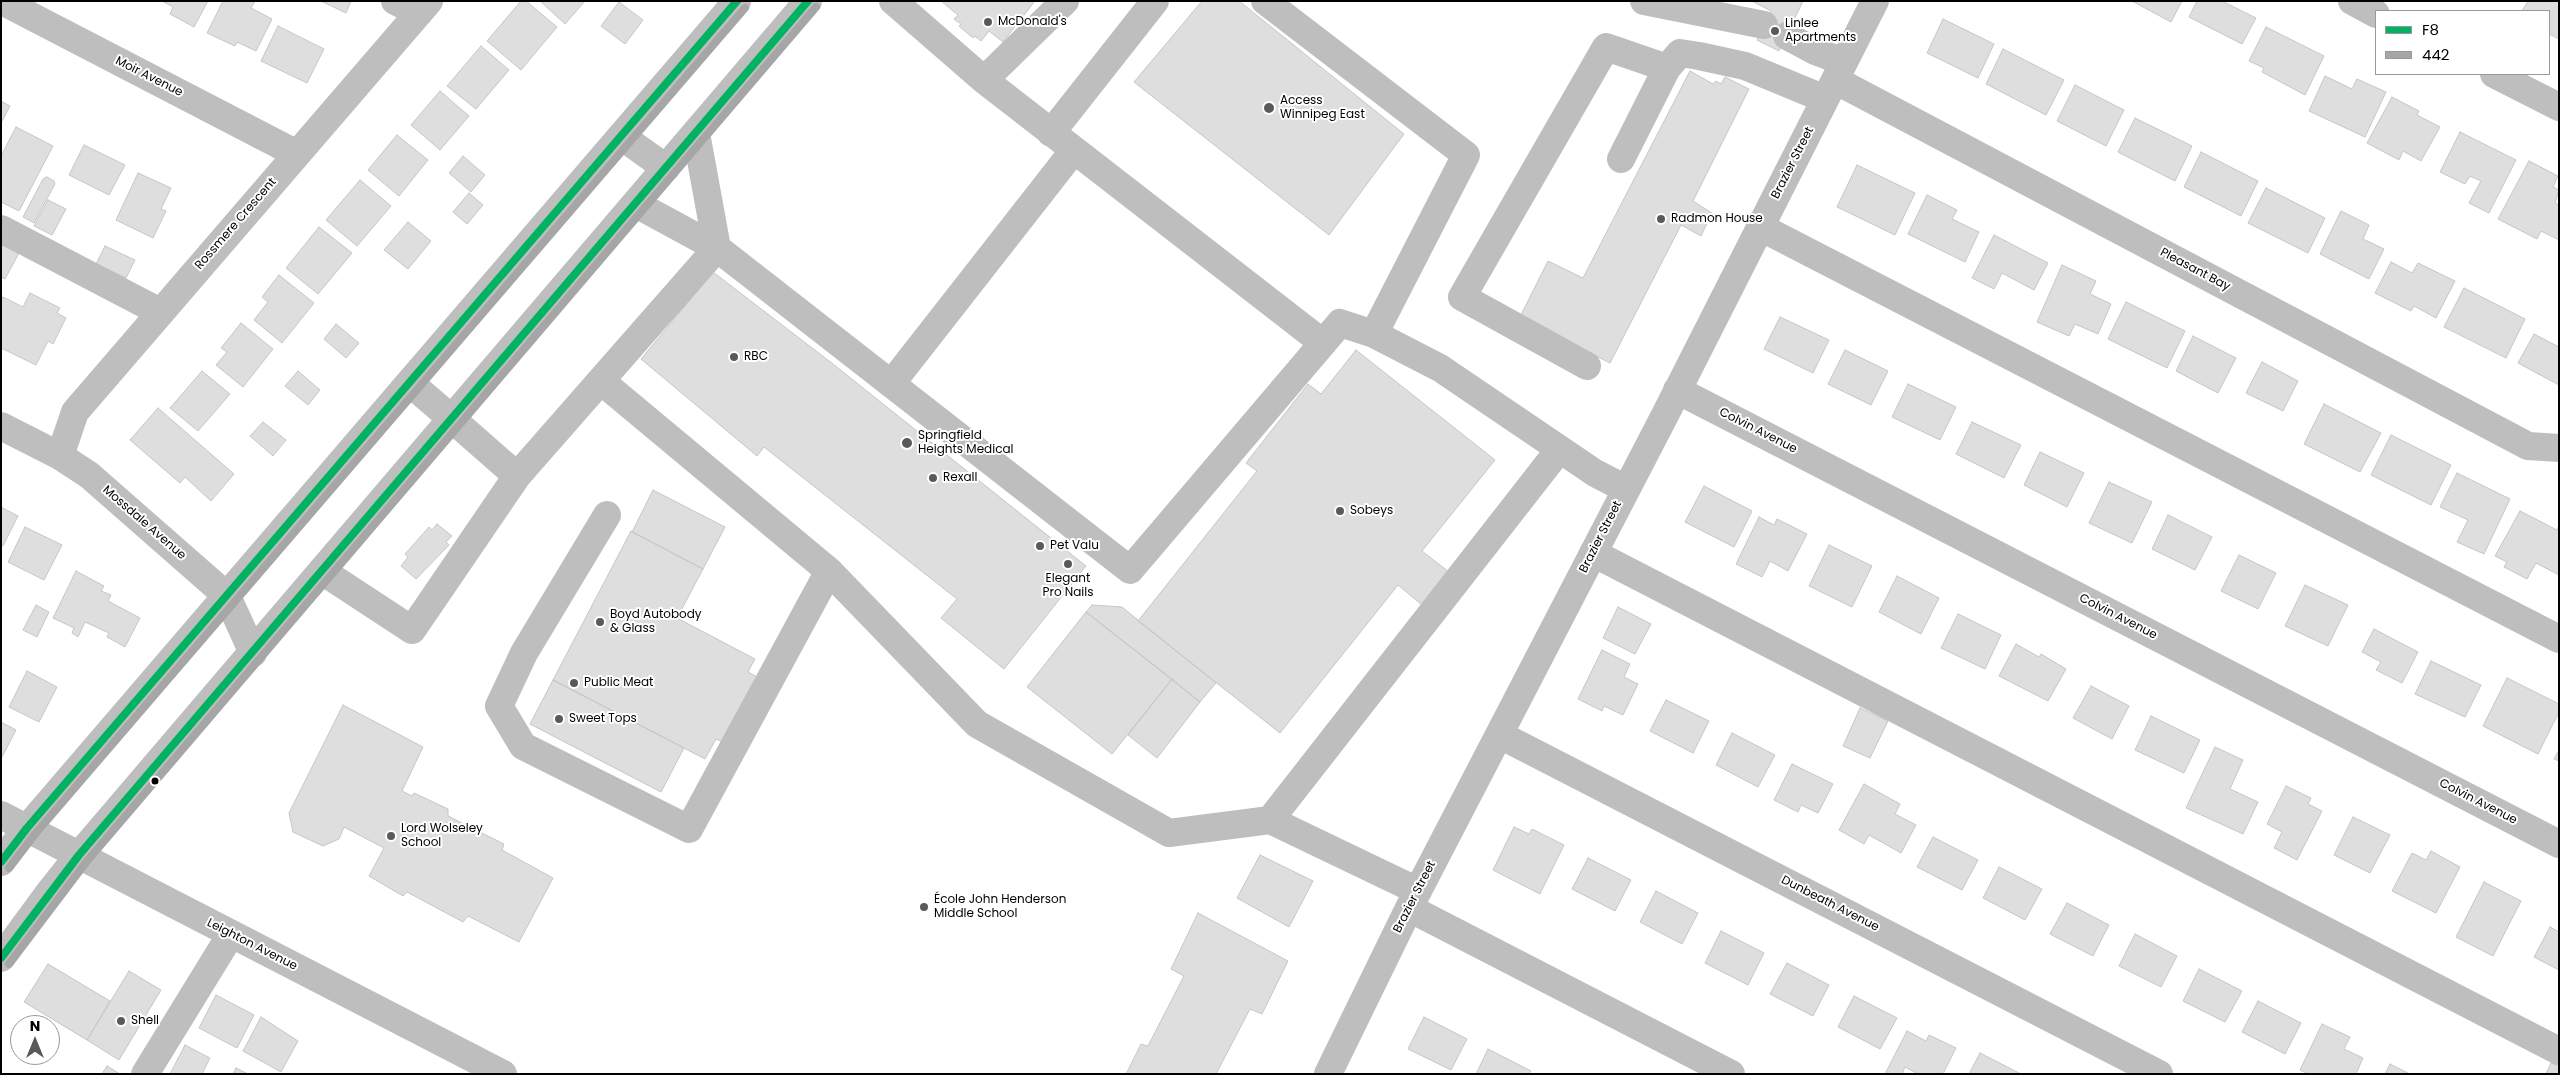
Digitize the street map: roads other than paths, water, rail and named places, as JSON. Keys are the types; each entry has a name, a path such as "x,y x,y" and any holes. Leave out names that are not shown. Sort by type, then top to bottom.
{"street":[{"name":"Moir Avenue","path":"2,1 297,154"},
{"path":"395,1 424,7"},
{"path":"1,862 27,828 737,1"},
{"path":"1,958 79,855 808,1"},
{"path":"984,80 1065,1"},
{"path":"1051,133 1155,1"},
{"path":"1266,1 1466,155 1374,334"},
{"path":"1644,1 1775,31 1815,51 1835,81"},
{"name":"Brazier Street","path":"1328,1074 1413,899 1594,553 1876,1"},
{"path":"2352,1 2375,13"},
{"path":"890,2 1051,133 1323,343"},
{"name":"Rossmere Crescent","path":"60,456 75,412 424,7"},
{"path":"1586,366 1462,297 1606,47 1667,68"},
{"path":"1621,159 1667,68 1680,53 1835,81"},
{"path":"2496,75 2559,107"},
{"name":"Pleasant Bay","path":"1835,81 2528,446 2559,448"},
{"path":"696,133 717,248"},
{"path":"622,136 666,168"},
{"path":"891,384 1074,150"},
{"path":"636,204 717,248 1130,570 1340,323 1374,334 1440,368 1559,450 1595,473 1626,489"},
{"path":"1760,227 2559,639"},
{"path":"1,228 160,312"},
{"path":"322,571 412,630 517,476 717,248"},
{"path":"601,380 829,571 977,724 1169,833 1270,820 1731,1074"},
{"path":"410,383 517,476"},
{"name":"Colvin Avenue","path":"1677,390 2559,844"},
{"name":"Mossdale Avenue","path":"1,426 60,456 89,475 227,596 253,653"},
{"path":"1270,820 1559,450"},
{"path":"607,516 524,653 500,706 523,746 689,829 829,571"},
{"path":"1594,553 2559,1051"},
{"name":"Dunbeath Avenue","path":"1500,735 2159,1074"},
{"name":"Leighton Avenue","path":"1,815 503,1074"},
{"path":"146,1074 231,934"}],"place":[{"name":"McDonald's","path":"988,22"},
{"name":"Linlee Apartments","path":"1775,31"},
{"name":"Access Winnipeg East","path":"1269,108"},
{"name":"Radmon House","path":"1661,219"},
{"name":"RBC","path":"734,357"},
{"name":"Springfield Heights Medical","path":"907,443"},
{"name":"Rexall","path":"933,478"},
{"name":"Sobeys","path":"1340,511"},
{"name":"Pet Valu","path":"1040,546"},
{"name":"Elegant Pro Nails","path":"1068,564"},
{"name":"Boyd Autobody & Glass","path":"600,622"},
{"name":"Public Meat","path":"574,683"},
{"name":"Sweet Tops","path":"559,719"},
{"name":"Lord Wolseley School","path":"391,836"},
{"name":"École John Henderson Middle School","path":"924,907"},
{"name":"Shell","path":"121,1021"}]}
